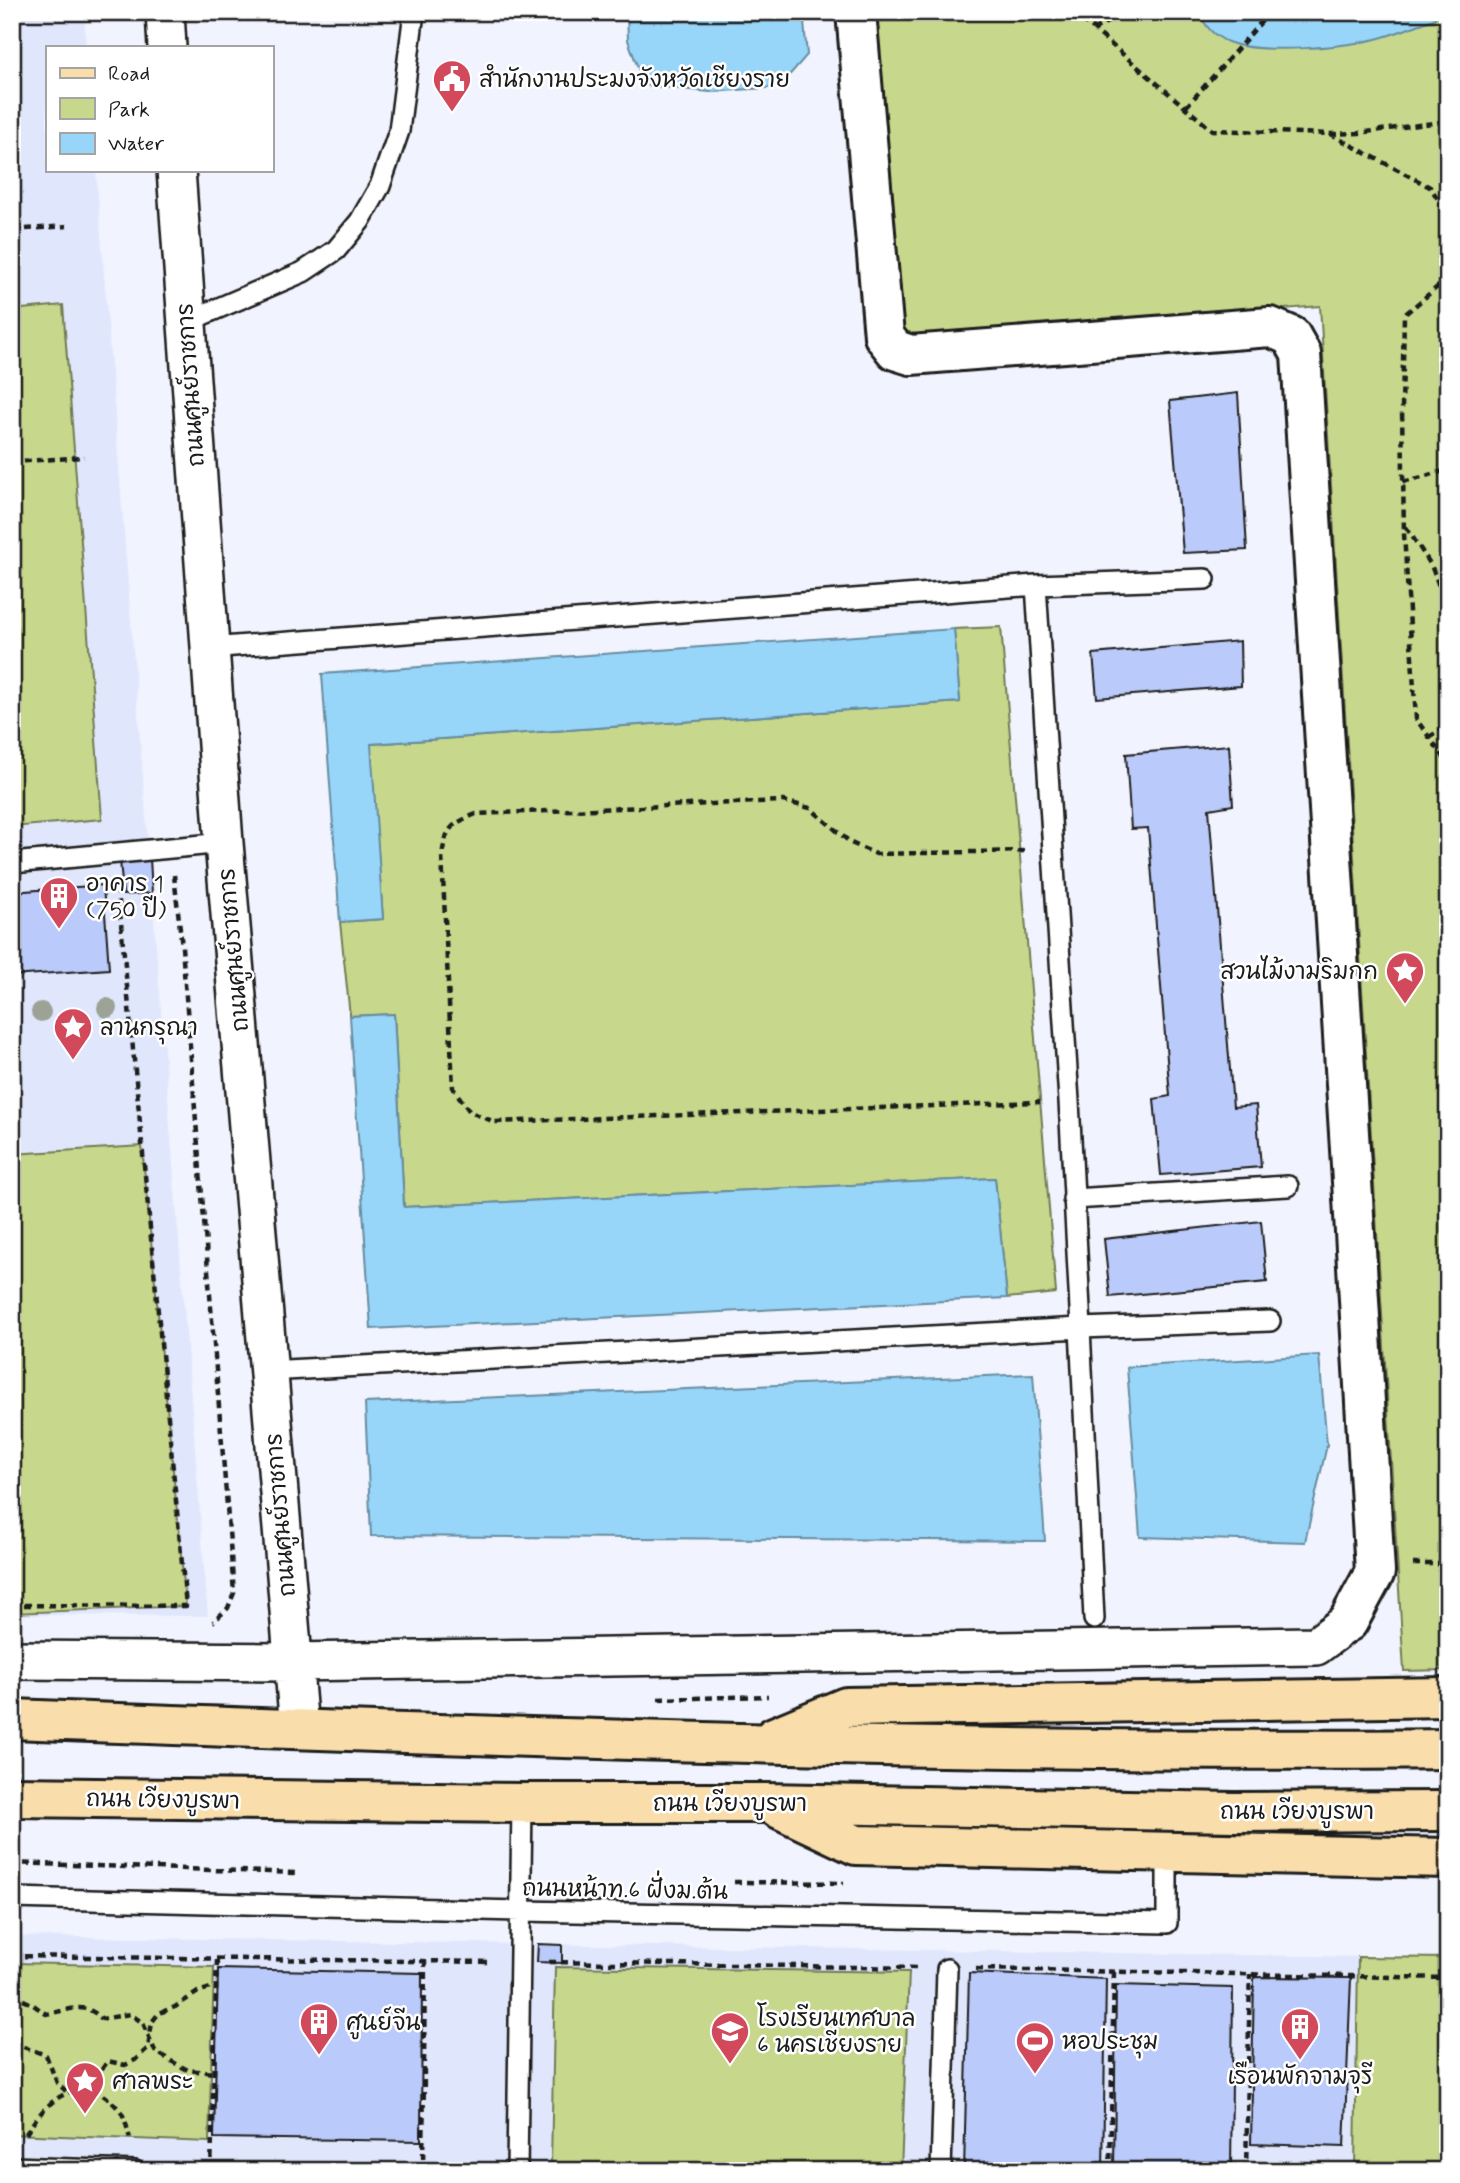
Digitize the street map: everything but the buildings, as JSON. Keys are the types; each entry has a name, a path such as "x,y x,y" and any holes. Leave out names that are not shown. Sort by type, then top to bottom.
{"main road":[{"path":"759,1743 846,1707 1448,1697"},
{"path":"12,1719 759,1743 1237,1751 1448,1749"},
{"name":"ถนน เวียงบูรพา","path":"12,1797 766,1803 1234,1812 1448,1811"},
{"path":"766,1803 856,1845 1448,1858"}],"street":[{"path":"165,12 167,46"},
{"path":"12,1660 292,1662 1317,1646 1348,1622 1375,1572 1301,354 1291,336 1270,327 911,355 895,349 884,336 856,12"},
{"name":"ถนนศูนย์ราชการ","path":"176,172 224,843 299,1730"}],"lane":[{"path":"186,322 303,272 335,250 360,221 380,186 399,131 414,12"},
{"path":"209,648 1036,585 1205,579"},
{"path":"1036,585 1069,1101 1094,1619"},
{"path":"12,863 224,843"},
{"path":"1073,1199 1287,1186"},
{"path":"267,1371 1080,1328 1270,1321"},
{"path":"517,2171 522,1803"},
{"name":"ถนนหน้าท.6 ฝั่งม.ต้น","path":"12,1898 1167,1923 1167,1853"},
{"path":"941,2171 947,1969"},
{"path":"12,2167 135,2171"}],"path":[{"path":"1073,12 1212,130 1359,133 1448,121"},
{"path":"1093,30 1118,16 1120,12"},
{"path":"1186,107 1270,12"},
{"path":"1330,134 1430,187 1448,214"},
{"path":"14,230 67,226"},
{"path":"1448,278 1404,315 1403,482 1416,719 1448,766"},
{"path":"12,463 84,457"},
{"path":"1403,482 1448,470"},
{"path":"1404,525 1431,565 1448,610"},
{"path":"1442,595 1448,590"},
{"path":"1429,737 1448,726"},
{"path":"1052,851 876,854 851,843 810,808 783,801 476,814 458,822 446,833 442,855 453,1088 470,1112 495,1122 1069,1101"},
{"path":"12,1605 186,1606 116,873"},
{"path":"174,873 234,1593 228,1608 211,1624"},
{"path":"12,1863 302,1873"},
{"path":"728,1882 851,1883"},
{"path":"12,1956 1448,1978"},
{"path":"211,2171 217,1958"},
{"path":"423,2171 425,1961"},
{"path":"1110,2171 1114,1971"},
{"path":"1245,2171 1250,1974"},
{"path":"95,2092 102,2068 108,2061 125,2065 148,2048 152,2022 159,2013 213,1987"},
{"path":"12,2001 19,1998 46,2014 78,2007 94,2010 102,2018 130,2014 143,2023 155,2050 170,2061 188,2070 214,2073"},
{"path":"12,2043 46,2055 57,2083 66,2091"},
{"path":"26,2134 36,2118 66,2091 84,2090 102,2094 123,2114 130,2138"}],"shaded area":[{"path":"12,12 84,12 86,46 46,46 46,172 96,172 208,1616 12,1615"},
{"name":"โรงเรียนเทศบาล 6 นครเชียงราย","path":"12,1936 1448,1958 1448,2171 12,2171"}],"green space":[{"name":"สวนไม้งามริมกก","path":"869,12 1448,12 1448,1670 1404,1671 1320,306 924,339 903,333"},
{"path":"63,305 102,819 12,827 12,310"},
{"path":"1001,627 1056,1293 1007,1298 995,1178 404,1207 394,1014 350,1016 340,922 383,919 370,744 960,702 954,629"},
{"path":"142,1146 186,1606 12,1613 12,1154"},
{"path":"1358,1957 1448,1958 1448,2171 1355,2171"},
{"path":"12,1963 214,1967 209,2142 12,2134"},
{"path":"555,1967 909,1972 901,2171 708,2171 551,2165"}],"water":[{"path":"627,12 803,12 807,55 779,87 710,92 644,85 628,40"},
{"path":"1200,12 1439,12 1434,19 1368,41 1282,49 1242,46 1228,42 1210,30"},
{"path":"954,629 960,702 371,744 383,919 340,922 322,674"},
{"path":"394,1014 404,1207 995,1178 1007,1298 371,1329 350,1016"},
{"path":"1319,1355 1327,1445 1305,1542 1140,1537 1127,1367"},
{"path":"1033,1374 1045,1541 371,1536 365,1403"}],"place":[{"name":"สำนักงานประมงจังหวัดเชียงราย","path":"452,113"},
{"name":"อาคาร 1 (750 ปี)","path":"59,930"},
{"name":"สวนไม้งามริมกก","path":"1405,1005"},
{"name":"ลานกรุณา","path":"73,1061"},
{"name":"ศูนย์จีน","path":"319,2056"},
{"name":"เรือนพักจามจุรี","path":"1300,2061"},
{"name":"โรงเรียนเทศบาล 6 นครเชียงราย","path":"730,2065"},
{"name":"หอประชุม","path":"1035,2075"},
{"name":"ศาลพระ","path":"85,2115"}]}
